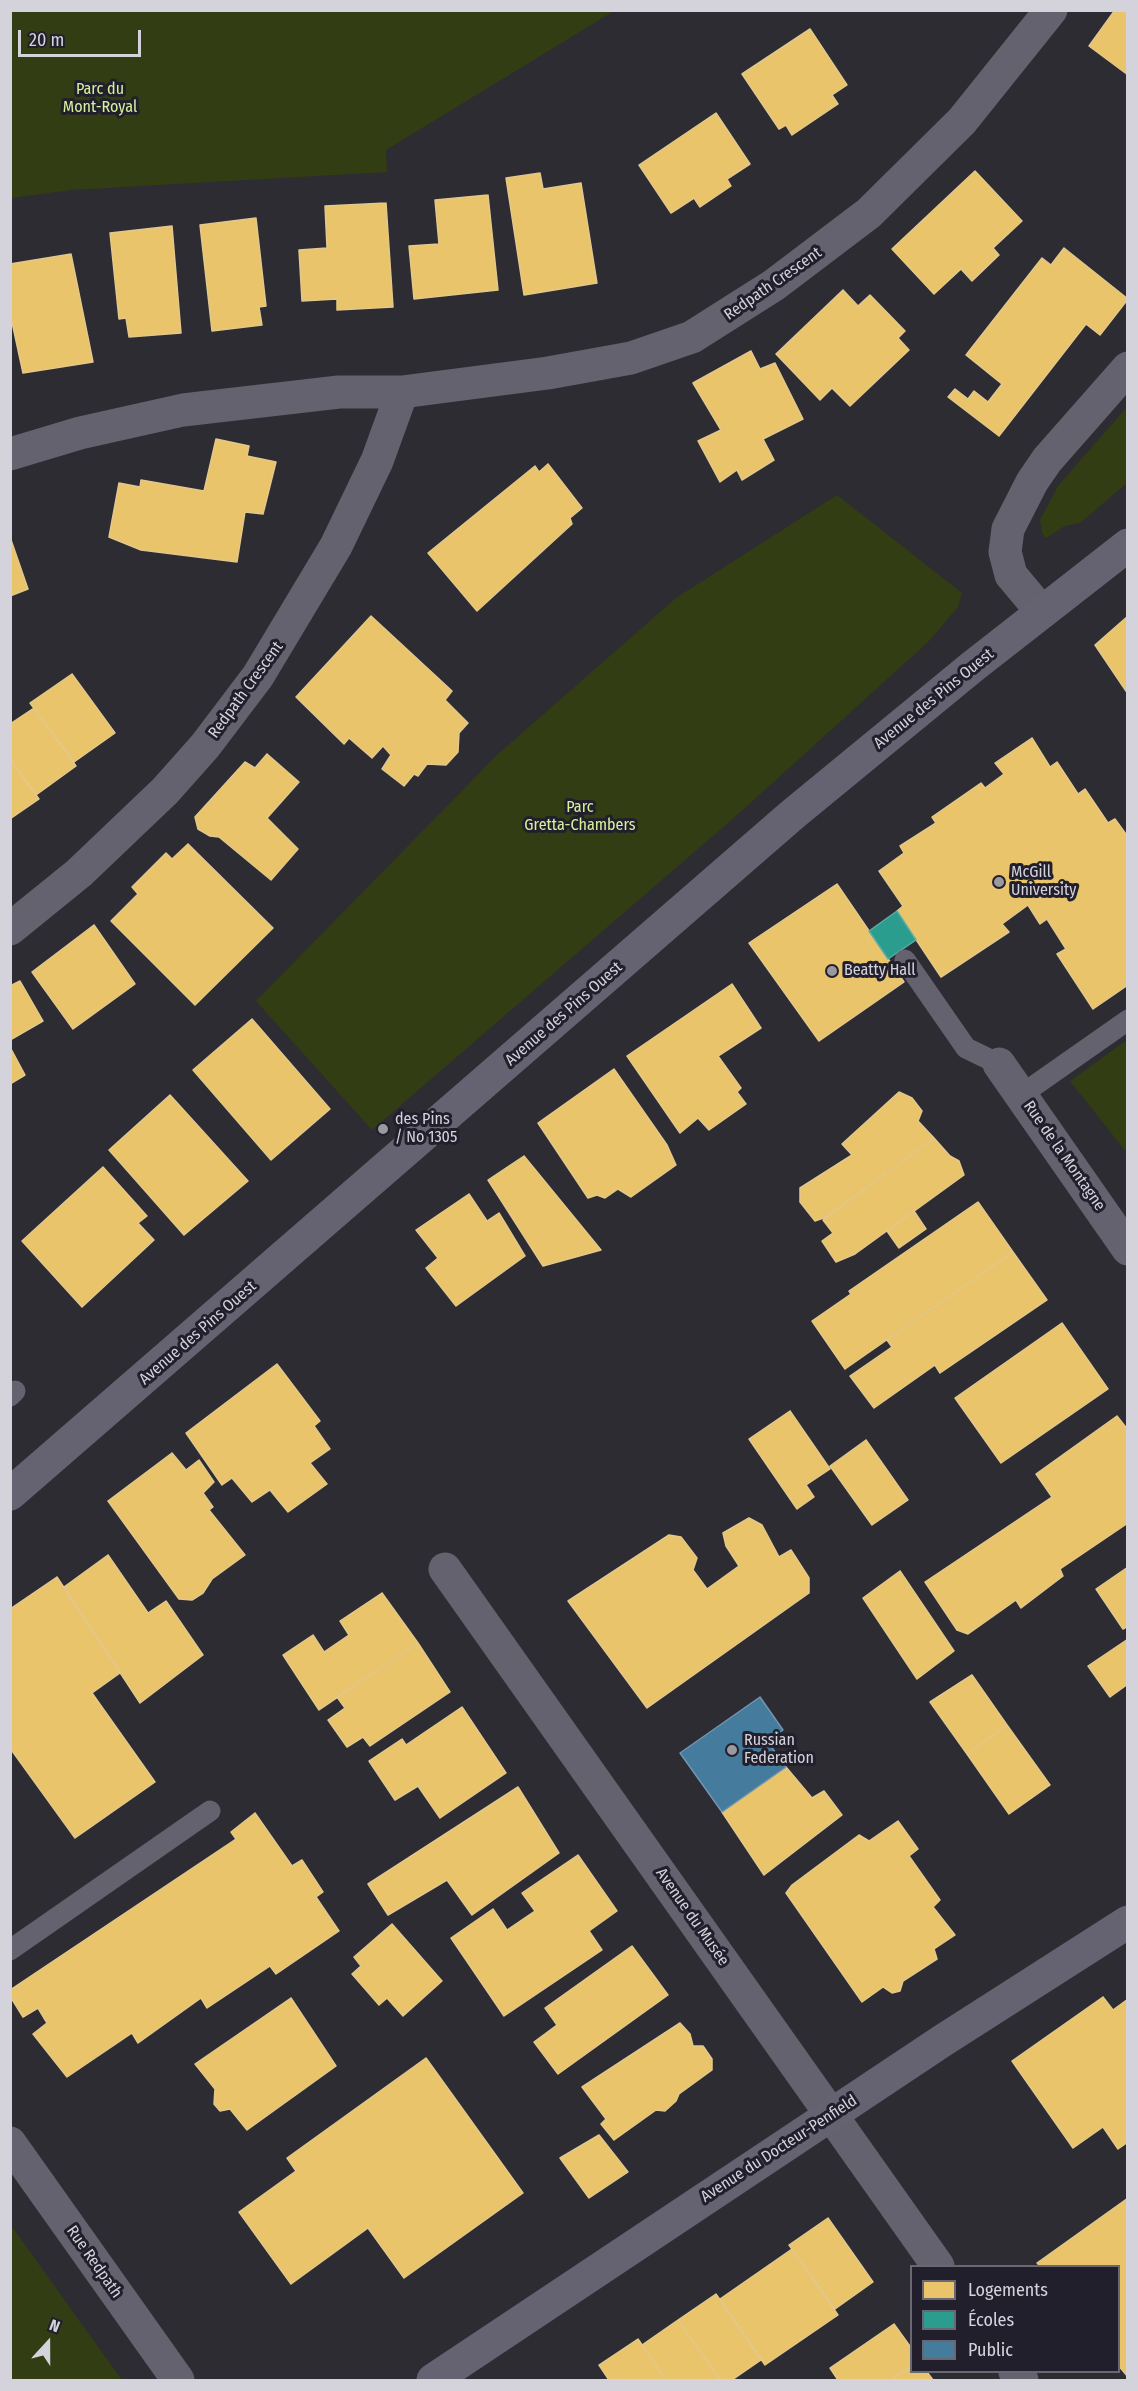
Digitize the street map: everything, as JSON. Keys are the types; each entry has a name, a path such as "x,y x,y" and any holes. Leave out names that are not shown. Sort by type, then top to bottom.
{"main road":[{"name":"Avenue des Pins Ouest","path":"10,1494 792,815 1128,545"},
{"name":"Avenue du Docteur-Penfield","path":"433,2380 1060,1963 1128,1922"}],"street":[{"name":"Redpath Crescent","path":"10,454 106,427 212,406 339,392 402,392 548,373 631,358 692,337 728,316 832,243 910,174 993,86 1051,10"},
{"path":"1042,612 1011,575 1005,552 1008,529 1026,492 1047,460 1128,368"},
{"name":"Redpath Crescent","path":"10,929 79,873 165,791 205,746 252,684 305,602 336,546 376,461 402,392"},
{"name":"Rue de la Montagne","path":"999,1064 1128,1249"},
{"name":"Avenue du Musée","path":"445,1569 937,2265"},
{"name":"Rue Redpath","path":"10,2144 178,2380"}],"lane":[{"path":"905,960 966,1048 999,1064"},
{"path":"1021,1095 1128,1020"},
{"path":"10,1950 210,1811"}],"green space":[{"name":"Parc du Mont-Royal","path":"10,11 614,11 386,150 387,172 71,190 11,198"},
{"path":"1127,407 1127,483 1080,523 1065,526 1046,538 1042,533 1040,520 1058,486"},
{"name":"Parc Gretta-Chambers","path":"837,495 962,593 958,607 928,642 736,816 372,1130 256,1001 498,754 676,598"},
{"path":"1127,1040 1127,1153 1070,1081"},
{"path":"10,2224 78,2319 122,2380 11,2380"}],"building: Logements":[{"path":"1115,10 1128,10 1128,75 1089,46"},
{"path":"810,29 847,85 832,95 838,104 792,135 786,125 779,129 742,74"},
{"path":"716,113 750,164 727,179 731,186 700,207 694,198 671,213 639,165"},
{"path":"975,171 1022,221 993,248 999,255 972,281 961,269 934,294 892,249"},
{"path":"540,173 543,189 581,183 597,283 524,295 506,178"},
{"path":"488,195 498,290 414,299 409,246 439,244 435,200"},
{"path":"386,203 393,307 337,310 337,299 302,301 299,250 327,248 325,206"},
{"path":"256,218 266,306 259,307 262,325 212,331 200,225"},
{"path":"172,226 181,333 129,337 126,318 119,319 110,233"},
{"path":"1064,248 1128,299 1100,335 1086,324 999,436 948,397 955,389 968,399 974,391 988,402 1002,384 966,355 1042,258 1051,265"},
{"path":"71,254 93,362 23,373 10,313 10,264"},
{"path":"843,290 858,306 870,295 905,331 898,338 909,350 850,406 832,388 820,400 776,354"},
{"path":"751,351 760,369 775,363 803,419 763,439 774,460 742,480 737,470 720,482 698,441 721,430 693,383"},
{"path":"216,439 249,446 247,456 276,462 263,514 245,512 237,562 141,550 109,537 119,483 140,487 141,480 204,491"},
{"path":"548,464 582,508 570,518 572,524 477,611 428,553 535,466 539,472"},
{"path":"10,537 28,589 10,596"},
{"path":"371,616 452,691 445,700 468,723 459,733 458,752 446,765 427,764 418,776 414,774 404,786 382,769 391,755 383,746 372,758 349,738 344,744 296,697"},
{"path":"1128,616 1128,694 1095,645"},
{"path":"72,674 115,733 74,762 30,703"},
{"path":"34,708 76,766 36,795 10,759 10,724"},
{"path":"1032,738 1050,767 1057,762 1078,794 1085,789 1108,823 1115,819 1128,837 1128,985 1093,1009 1057,954 1066,949 1047,919 1040,924 1028,905 1002,924 1009,932 941,977 897,911 903,906 879,871 904,853 900,846 936,823 932,817 981,783 985,788 1004,774 995,763"},
{"path":"267,754 299,782 267,818 298,849 271,880 219,837 210,836 198,829 195,817 245,762 255,768"},
{"path":"10,759 39,799 10,819"},
{"path":"188,844 273,928 195,1005 111,921 138,894 132,887 166,853 172,859"},
{"name":"Beatty Hall","path":"837,884 904,982 819,1041 749,943"},
{"path":"94,925 135,984 73,1029 32,972"},
{"path":"20,981 43,1021 10,1040 10,986"},
{"path":"732,984 761,1028 718,1056 741,1088 737,1092 746,1104 709,1130 698,1118 680,1133 627,1056"},
{"path":"252,1019 330,1109 271,1160 193,1070"},
{"path":"10,1047 25,1075 10,1084"},
{"path":"614,1069 667,1145 676,1165 631,1197 618,1189 605,1198 597,1195 588,1198 538,1123"},
{"path":"899,1092 912,1098 922,1111 918,1121 934,1138 826,1217 815,1221 800,1202 800,1188 852,1155 842,1144"},
{"path":"170,1095 248,1181 184,1235 109,1150"},
{"path":"934,1138 950,1156 959,1161 964,1175 855,1254 836,1262 822,1241 833,1233 823,1220"},
{"path":"524,1156 601,1250 543,1266 488,1180"},
{"path":"103,1167 147,1216 138,1223 154,1240 82,1307 22,1241"},
{"path":"469,1194 487,1221 499,1213 525,1256 456,1306 426,1268 438,1258 416,1230"},
{"path":"978,1202 1013,1252 845,1369 812,1321 851,1294 849,1291"},
{"path":"914,1211 926,1229 899,1248 887,1231"},
{"path":"1013,1252 1047,1300 940,1373 935,1365 874,1408 850,1376 892,1347 887,1340"},
{"path":"1062,1323 1108,1389 1001,1463 955,1398"},
{"path":"277,1364 320,1421 314,1426 330,1449 310,1463 327,1484 288,1512 270,1490 252,1502 232,1478 222,1485 186,1433"},
{"path":"790,1411 830,1469 806,1485 814,1497 797,1509 749,1439"},
{"path":"1117,1416 1128,1430 1128,1523 1060,1569 1063,1576 1021,1608 1016,1600 968,1634 957,1630 925,1582 1052,1497 1036,1474"},
{"path":"866,1440 908,1500 872,1525 830,1466"},
{"path":"172,1453 186,1470 199,1460 214,1482 203,1493 213,1507 209,1510 245,1555 212,1579 203,1593 192,1600 179,1599 108,1501"},
{"path":"749,1518 762,1525 779,1557 791,1550 809,1578 809,1593 647,1708 568,1601 669,1535 681,1537 697,1558 693,1570 707,1589 739,1566 726,1546 723,1533"},
{"path":"108,1555 148,1613 166,1601 203,1655 140,1703 64,1587"},
{"path":"1128,1567 1128,1626 1123,1629 1096,1589"},
{"path":"900,1571 954,1651 917,1679 863,1598"},
{"path":"57,1577 120,1673 92,1693 155,1782 75,1838 10,1748 10,1609"},
{"path":"382,1593 418,1643 319,1710 283,1655 313,1635 324,1652 349,1635 340,1621"},
{"path":"1128,1639 1128,1684 1110,1697 1088,1666"},
{"path":"418,1643 450,1692 370,1746 363,1737 347,1747 328,1720 345,1708 337,1697"},
{"path":"972,1675 1007,1725 967,1754 930,1702"},
{"path":"462,1707 506,1773 440,1818 418,1786 395,1800 369,1761 402,1739 406,1745"},
{"path":"1007,1725 1050,1785 1009,1814 967,1754"},
{"path":"786,1767 812,1798 824,1791 842,1815 764,1875 722,1812"},
{"path":"518,1787 559,1853 472,1915 447,1880 388,1915 368,1884"},
{"path":"255,1813 292,1866 302,1860 323,1892 316,1897 339,1931 276,1974 270,1966 207,2008 201,1998 138,2043 132,2033 67,2077 33,2034 47,2023 38,2008 23,2017 10,1996 10,1990 236,1839 231,1832"},
{"path":"898,1821 918,1849 909,1856 940,1900 933,1907 955,1935 934,1949 937,1959 903,1981 900,1991 892,1993 883,1987 862,2002 786,1893 792,1885 859,1835 869,1841"},
{"path":"578,1855 617,1911 589,1931 602,1950 504,2016 451,1938 493,1909 507,1930 535,1911 522,1893"},
{"path":"392,1924 442,1981 403,2016 387,1998 379,2005 352,1974 361,1966 354,1957"},
{"path":"632,1946 668,1995 558,2074 534,2042 557,2025 545,2008"},
{"path":"1103,1997 1113,2010 1128,1999 1128,2142 1118,2149 1103,2127 1073,2148 1012,2061"},
{"path":"291,1998 336,2066 247,2130 230,2109 220,2111 214,2104 215,2089 195,2064"},
{"path":"680,2023 690,2034 693,2046 703,2046 712,2059 712,2070 679,2094 676,2101 665,2111 656,2110 614,2140 601,2124 606,2119 582,2087"},
{"path":"426,2058 523,2193 404,2278 368,2228 291,2284 239,2212 296,2171 287,2158"},
{"path":"599,2135 628,2172 589,2198 560,2158"},
{"path":"1128,2198 1128,2377 1120,2367 1120,2265 1039,2265 1037,2263"},
{"path":"828,2218 873,2282 835,2309 789,2245"},
{"path":"792,2249 838,2315 765,2365 720,2299"},
{"path":"716,2294 761,2360 732,2380 720,2380 678,2320"},
{"path":"678,2320 720,2380 666,2380 642,2345"},
{"path":"894,2324 910,2346 910,2367 890,2380 838,2380 830,2368"},
{"path":"638,2339 666,2380 609,2380 599,2365"},
{"path":"910,2367 910,2373 928,2373 933,2380 890,2380"}],"building: Écoles":[{"path":"897,911 916,940 888,959 869,931"}],"building: Public":[{"path":"760,1697 783,1730 767,1741 786,1767 722,1812 680,1753"}],"place":[{"name":"McGill University","path":"999,882"},
{"name":"Beatty Hall","path":"832,971"},
{"name":"des Pins / No 1305","path":"383,1129"},
{"name":"Russian Federation","path":"732,1750"}]}
